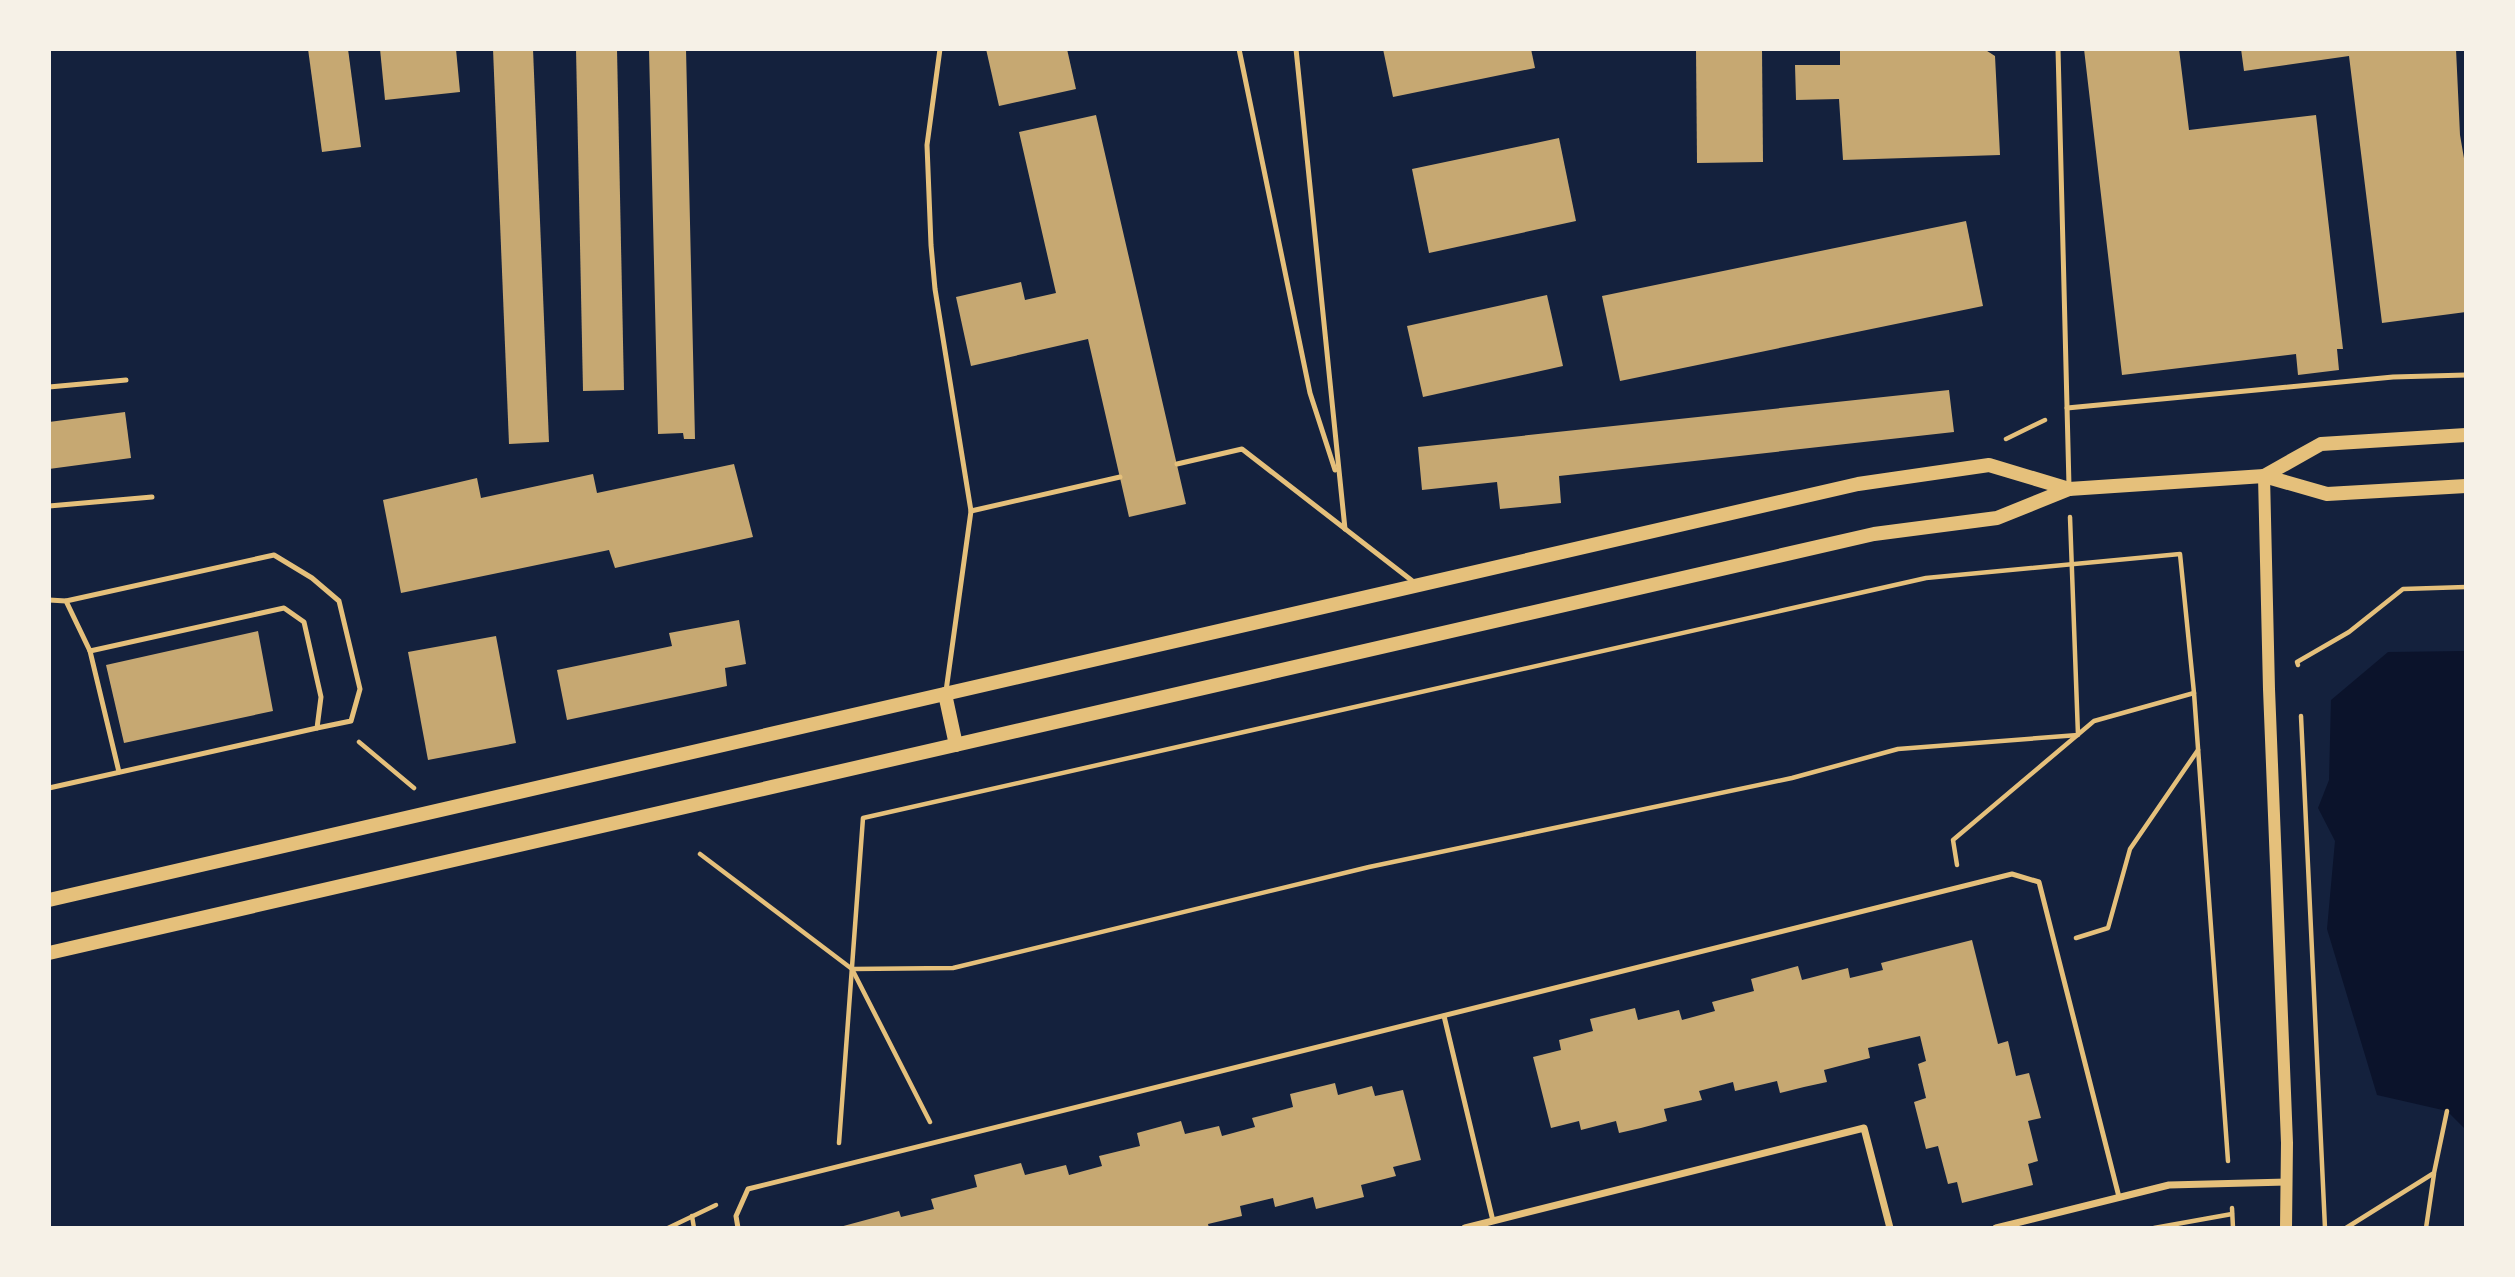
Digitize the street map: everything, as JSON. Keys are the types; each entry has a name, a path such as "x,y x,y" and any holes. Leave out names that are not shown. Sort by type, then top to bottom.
{"main road":[{"path":"2264,476 2320,444 2466,435"},
{"path":"49,900 1871,482 1989,465 2069,489"},
{"path":"49,953 1874,534 1997,518 2069,489 2264,476 2327,494 2466,485"},
{"path":"946,694 956,745"}],"street":[{"path":"2264,476 2287,1182 2286,1228"},
{"path":"1465,1228 1864,1128 1890,1228"},
{"path":"1996,1228 2169,1185 2287,1182"}],"lane":[{"path":"940,49 928,145 931,245 935,289 971,511 946,694"},
{"path":"1240,49 1310,393 1338,479"},
{"path":"1296,49 1345,529"},
{"path":"2058,49 2069,489"},
{"path":"2067,408 2393,377 2466,375"},
{"path":"49,387 126,380"},
{"path":"1177,464 1242,449 1418,585"},
{"path":"971,511 1120,477"},
{"path":"49,506 152,497"},
{"path":"49,600 66,601 274,555 312,578 339,601 360,689 351,721 49,788"},
{"path":"66,601 90,651 119,772"},
{"path":"90,651 284,608 304,622 321,697 317,728"},
{"path":"738,1228 736,1216 748,1189 2012,874 2039,882 2119,1198"},
{"path":"1444,1016 1493,1221"}],"path":[{"path":"2069,489 2078,734"},
{"path":"837,1167 863,818 1926,578 2180,554 2194,693 2232,1228"},
{"path":"2298,674 2297,662 2348,632 2403,589 2466,587"},
{"path":"1961,887 1953,841 2078,734 2094,721 2194,693"},
{"path":"2300,715 2325,1228"},
{"path":"338,723 416,789"},
{"path":"852,970 953,968 1369,867 1792,778 1898,749 2078,734"},
{"path":"2055,945 2108,928 2130,849 2198,750"},
{"path":"700,855 852,970 940,1141"},
{"path":"2426,1228 2447,1111"},
{"path":"2346,1228 2434,1173"},
{"path":"668,1228 748,1189"},
{"path":"2154,1228 2232,1214"},
{"path":"692,1216 694,1228"}],"water":[{"path":"2466,651 2466,1130 2447,1111 2377,1095 2327,929 2335,841 2318,808 2329,780 2331,700 2388,652"}],"building":[{"path":"308,49 348,49 361,147 322,152"},
{"path":"380,49 456,49 460,92 385,100"},
{"path":"493,49 533,49 549,442 509,444"},
{"path":"576,49 617,49 624,390 583,391"},
{"path":"649,49 686,49 695,439 684,439 683,433 658,434"},
{"path":"986,49 1067,49 1076,89 999,106"},
{"path":"1383,49 1531,49 1535,68 1393,97"},
{"path":"1696,49 1762,49 1763,162 1697,163"},
{"path":"1840,49 1984,49 1995,56 2000,155 1843,160 1839,99 1796,100 1795,65 1840,65"},
{"path":"2084,49 2179,49 2189,130 2316,115 2343,349 2337,349 2339,370 2298,375 2296,354 2122,375"},
{"path":"2241,49 2456,49 2460,135 2466,170 2466,312 2382,323 2349,56 2244,71"},
{"path":"1096,115 1186,504 1129,517 1088,339 971,366 956,297 1021,282 1025,300 1056,293 1019,132"},
{"path":"1559,138 1576,221 1429,253 1412,169"},
{"path":"1966,221 1983,306 1620,381 1602,296"},
{"path":"1547,295 1563,366 1423,397 1407,326"},
{"path":"1949,390 1954,432 1559,476 1561,503 1500,509 1497,482 1422,490 1418,447"},
{"path":"125,412 131,458 49,469 49,422"},
{"path":"734,464 753,537 615,568 609,550 401,593 383,500 477,478 481,498 593,474 597,493"},
{"path":"739,620 746,664 725,668 727,686 567,720 557,670 672,646 669,633"},
{"path":"258,631 273,711 124,743 106,665"},
{"path":"496,636 516,743 428,760 408,652"},
{"path":"1972,940 1998,1044 2008,1041 2016,1076 2029,1073 2041,1118 2028,1121 2038,1161 2028,1164 2033,1185 1962,1203 1957,1182 1948,1184 1938,1146 1926,1149 1914,1102 1926,1098 1918,1064 1926,1061 1920,1036 1868,1048 1870,1058 1824,1070 1827,1082 1780,1093 1777,1081 1735,1091 1733,1082 1699,1091 1702,1100 1664,1109 1667,1121 1619,1133 1616,1121 1581,1130 1579,1121 1551,1128 1533,1057 1561,1050 1559,1040 1593,1031 1590,1019 1635,1008 1638,1020 1679,1010 1682,1020 1715,1011 1712,1002 1754,991 1751,979 1798,966 1802,980 1848,968 1850,978 1883,970 1881,963"},
{"path":"1335,1083 1338,1095 1372,1086 1375,1096 1403,1090 1421,1160 1393,1167 1396,1176 1361,1185 1364,1197 1316,1209 1313,1197 1275,1207 1273,1198 1240,1206 1242,1216 1208,1224 1209,1228 836,1228 899,1211 901,1217 934,1209 931,1199 977,1187 974,1175 1021,1163 1025,1175 1066,1165 1069,1175 1102,1166 1099,1156 1140,1146 1137,1133 1181,1121 1185,1134 1219,1126 1222,1136 1255,1127 1252,1118 1293,1107 1290,1094"}]}
